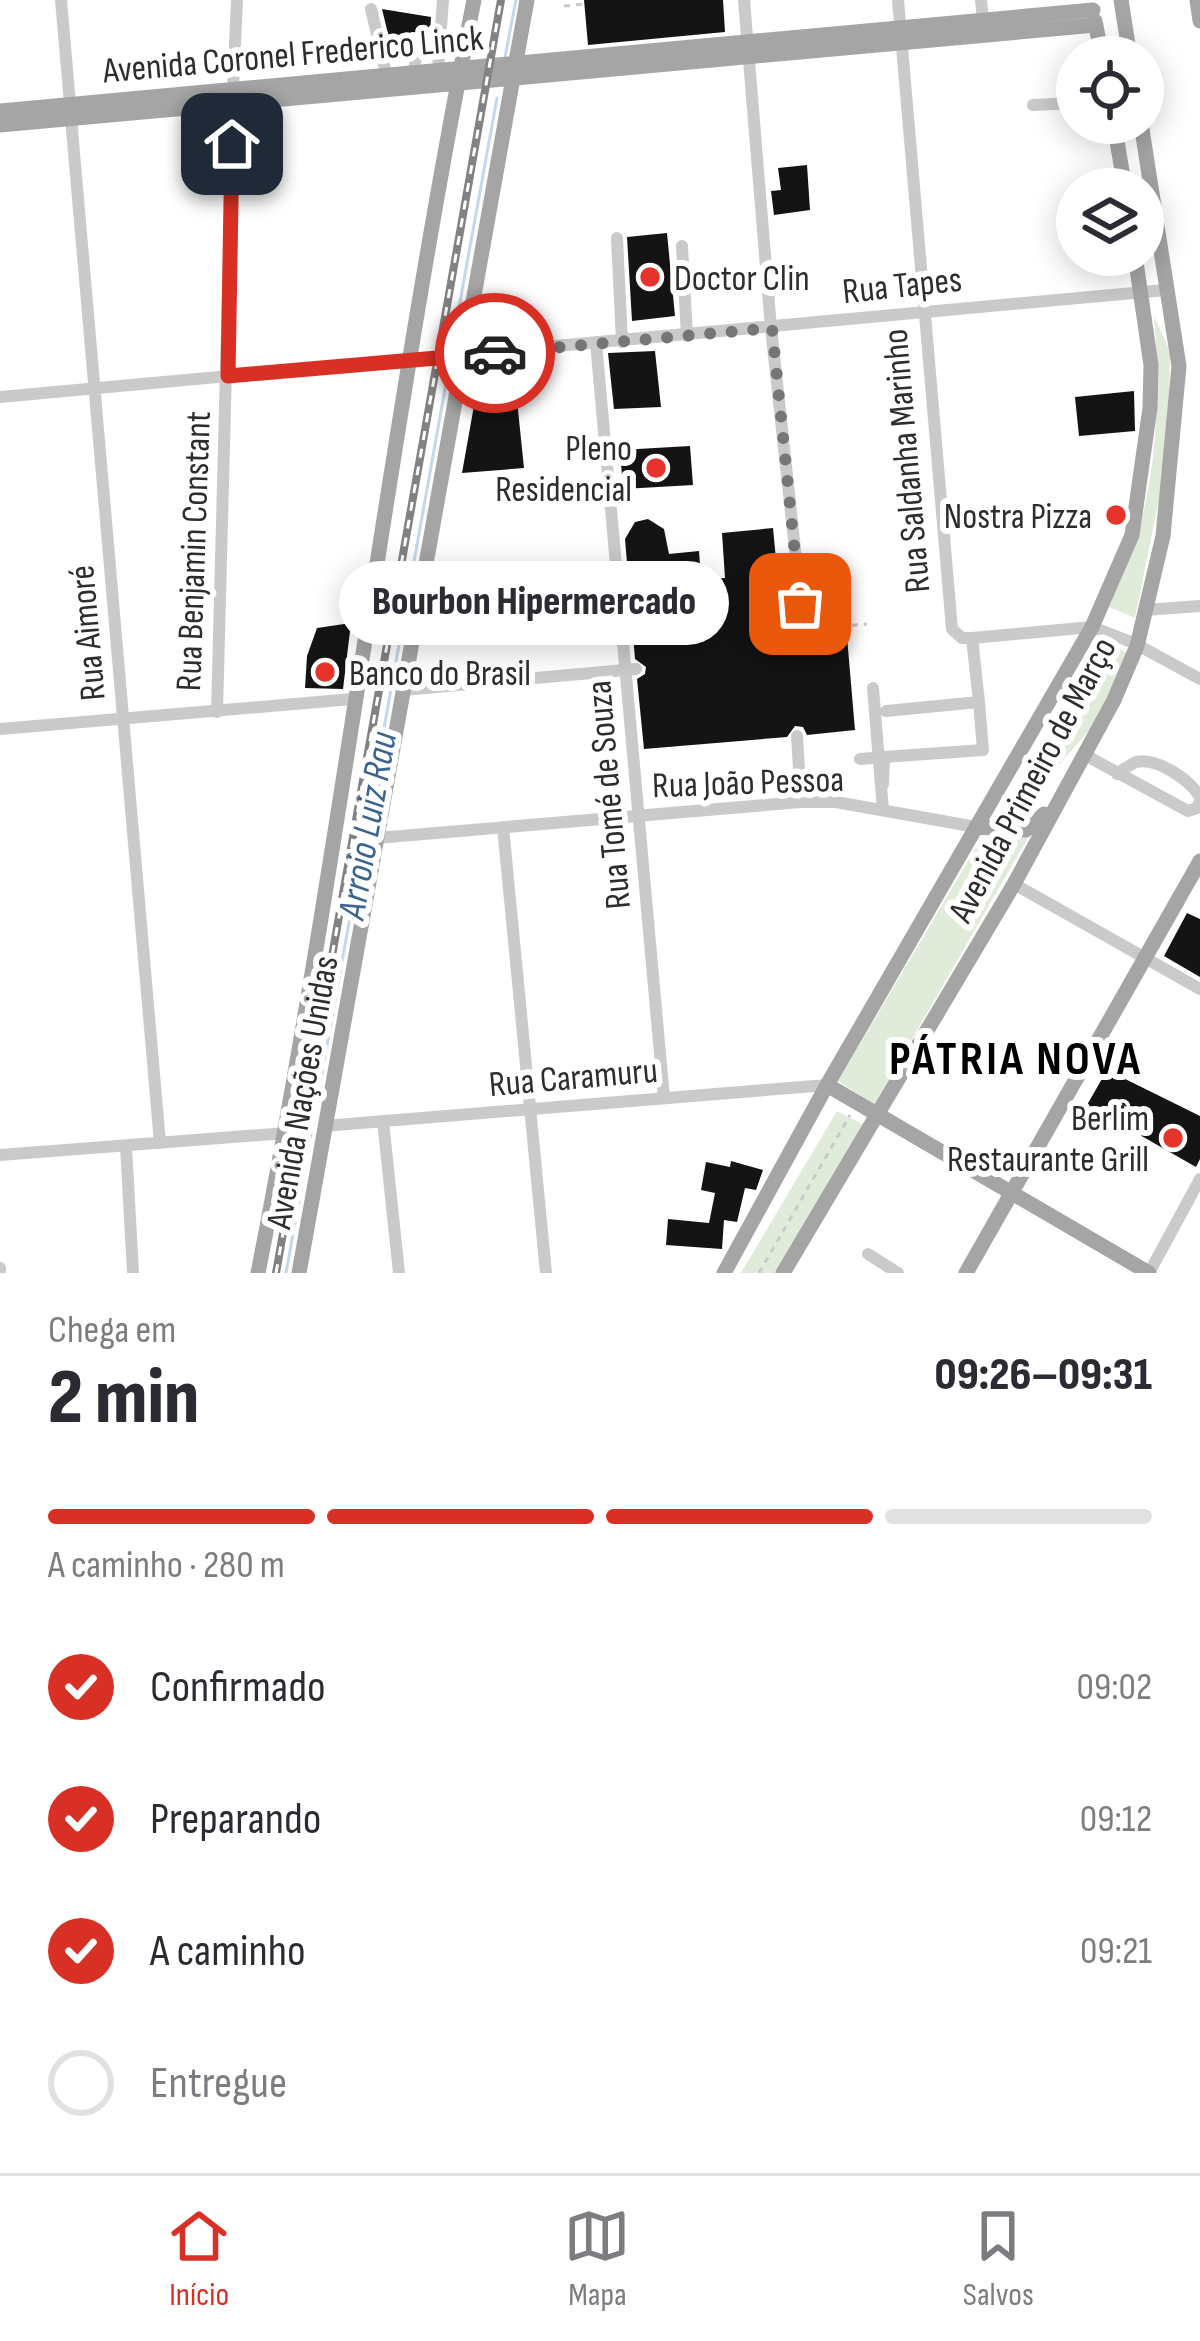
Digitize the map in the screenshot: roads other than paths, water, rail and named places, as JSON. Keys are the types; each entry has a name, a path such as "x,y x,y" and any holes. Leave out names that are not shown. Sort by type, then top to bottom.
{"main road":[{"name":"Avenida Nações Unidas","path":"258,1273 286,1133 353,699 474,0"},
{"name":"Avenida Nações Unidas","path":"299,1273 527,0"},
{"path":"1121,0 1127,36"},
{"path":"1197,0 1200,21"},
{"name":"Avenida Coronel Frederico Linck","path":"0,111 71,111 902,35 1094,12"},
{"name":"Avenida Coronel Frederico Linck","path":"902,35 983,20 1094,12"},
{"name":"Avenida Coronel Frederico Linck","path":"513,70 566,53 668,56"},
{"name":"Avenida Coronel Frederico Linck","path":"233,96 414,71 460,74"},
{"name":"Avenida Coronel Frederico Linck","path":"0,125 71,111"},
{"name":"Avenida Primeiro de Março","path":"783,1273 1014,884 1137,646 1163,536 1179,366 1144,144"},
{"name":"Avenida Primeiro de Março","path":"724,1273 827,1085 1092,628 1132,536 1144,467 1151,365 1138,276"},
{"path":"976,827 1017,832 1034,826 1083,757"},
{"path":"966,1273 1200,861"},
{"path":"827,1085 1149,1273"}],"street":[{"name":"Rua Aimoré","path":"61,0 160,1143"},
{"name":"Rua Benjamin Constant","path":"217,712 237,0"},
{"path":"438,69 443,0"},
{"path":"744,0 800,604"},
{"name":"Rua Saldanha Marinho","path":"898,0 952,629 962,638 972,638"},
{"path":"981,0 983,20"},
{"path":"370,9 386,74"},
{"path":"414,71 418,43 440,45"},
{"path":"1033,106 1056,104"},
{"path":"616,238 622,342"},
{"path":"682,246 687,336"},
{"name":"Rua Tapes","path":"0,397 1166,290"},
{"name":"Rua Tomé de Souza","path":"596,343 631,669 664,1098"},
{"path":"1145,610 1200,606"},
{"path":"860,759 983,750 972,638 1092,628 1200,679"},
{"path":"403,690 631,669"},
{"path":"873,688 883,810"},
{"path":"886,711 978,694"},
{"path":"0,729 353,699"},
{"path":"797,736 801,802"},
{"path":"1083,757 1188,812 1197,808 1196,788 1147,762 1134,763 1118,774"},
{"name":"Rua João Pessoa","path":"377,838 801,802 836,802 976,827"},
{"path":"503,827 546,1273"},
{"path":"1014,884 1200,989"},
{"name":"Rua Caramuru","path":"324,1126 827,1085"},
{"path":"383,1121 399,1273"},
{"path":"0,1155 286,1133"},
{"path":"126,1146 133,1273"},
{"path":"1149,1273 1200,1179"},
{"path":"868,1254 898,1273"}],"waterway":[{"name":"Arroio Luiz Rau","path":"505,57 516,0"},
{"name":"Arroio Luiz Rau","path":"454,335 497,98"},
{"name":"Arroio Luiz Rau","path":"286,1273 447,378"}],"railway":[{"path":"276,1273 501,0"}],"place":[{"name":"Doctor Clin","path":"650,277"},
{"name":"Pleno Residencial","path":"656,468"},
{"name":"Nostra Pizza","path":"1116,515"},
{"name":"Bourbon Hipermercado","path":"800,604"},
{"name":"Banco do Brasil","path":"325,672"},
{"name":"Berlim Restaurante Grill","path":"1173,1138"}],"district":[{"name":"PÁTRIA NOVA","path":"1016,1057"}]}
